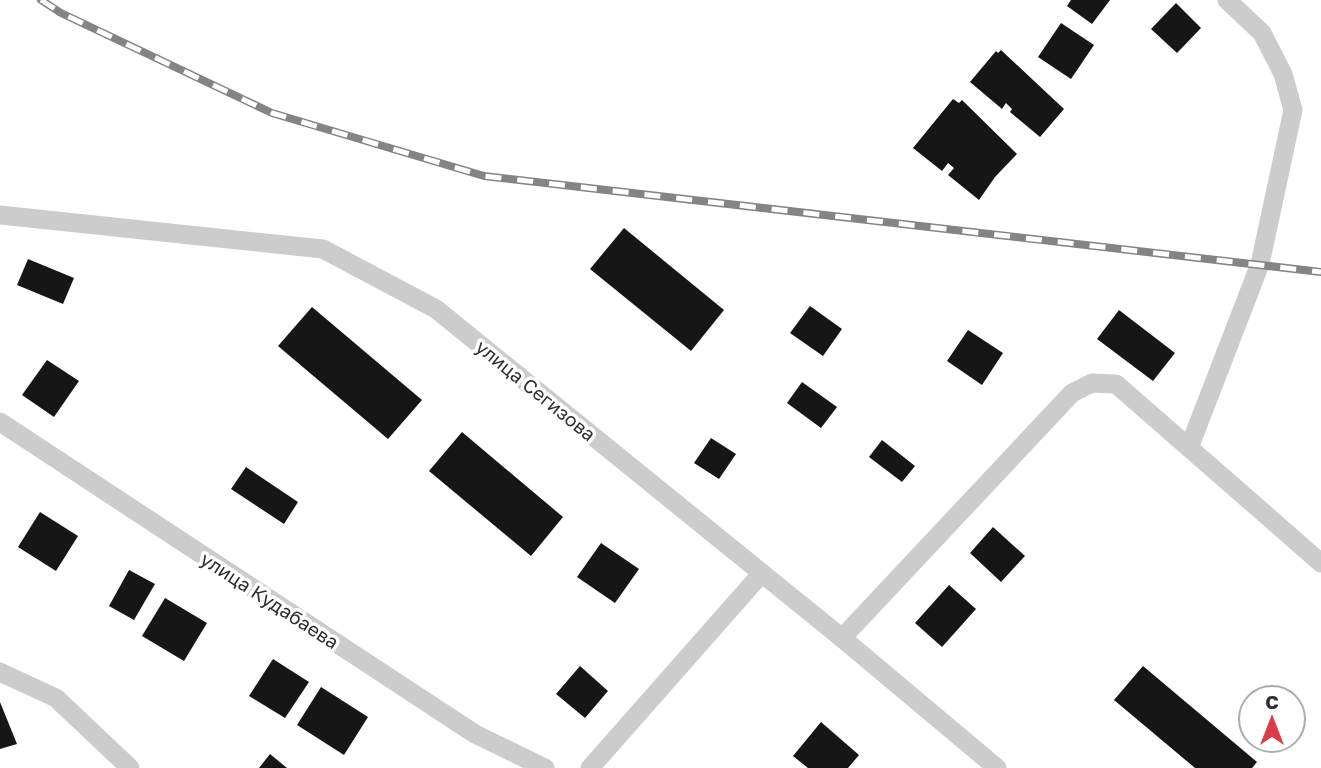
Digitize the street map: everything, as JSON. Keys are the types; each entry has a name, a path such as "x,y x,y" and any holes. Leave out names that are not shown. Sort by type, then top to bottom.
{"street":[{"path":"1189,448 1260,264 1293,110 1283,74 1262,33 1227,0"},
{"name":"улица Сегизова","path":"0,215 323,249 436,309 842,638 986,765"},
{"path":"842,638 1072,393 1092,383 1116,384 1321,563"},
{"name":"улица Кудабаева","path":"0,422 475,734 545,768"},
{"path":"590,768 762,573"},
{"path":"0,672 56,698 130,768"}],"building":[{"path":"1071,0 1110,0 1092,24 1067,6"},
{"path":"1176,3 1201,28 1177,53 1151,29"},
{"path":"1061,23 1094,45 1071,79 1038,57"},
{"path":"1001,50 1064,109 1040,137 1010,112 1012,109 1006,103 1002,109 970,82 996,51 998,53"},
{"path":"953,99 959,103 962,100 1017,154 995,177 979,200 948,175 954,168 948,163 942,171 913,148"},
{"path":"624,228 724,310 691,351 590,269"},
{"path":"28,259 74,278 63,304 17,285"},
{"path":"810,306 842,329 823,356 790,333"},
{"path":"312,307 422,400 388,439 278,346"},
{"path":"1119,310 1175,353 1153,381 1097,339"},
{"path":"968,330 1003,353 982,385 947,361"},
{"path":"47,360 79,381 54,417 22,395"},
{"path":"802,382 837,407 821,428 787,403"},
{"path":"462,432 563,517 531,556 429,471"},
{"path":"711,438 736,454 719,479 694,463"},
{"path":"882,440 915,466 902,482 869,457"},
{"path":"246,467 298,502 284,524 231,489"},
{"path":"40,512 78,536 56,571 18,547"},
{"path":"993,527 1025,556 1001,582 970,553"},
{"path":"601,543 639,569 615,603 577,577"},
{"path":"129,570 155,584 134,620 109,606"},
{"path":"949,585 976,609 942,647 915,623"},
{"path":"165,598 207,623 184,661 142,636"},
{"path":"273,659 309,682 285,718 249,696"},
{"path":"580,666 608,691 585,718 556,694"},
{"path":"1143,666 1237,745 1237,754 1248,754 1257,762 1252,768 1195,768 1114,700"},
{"path":"321,687 368,717 344,755 297,725"},
{"path":"0,702 17,744 0,749"},
{"path":"821,722 859,755 848,768 808,768 793,756"},
{"path":"270,754 287,768 259,768"}],"railway":[{"path":"41,0 61,13 272,113 484,176 1321,272"}]}
